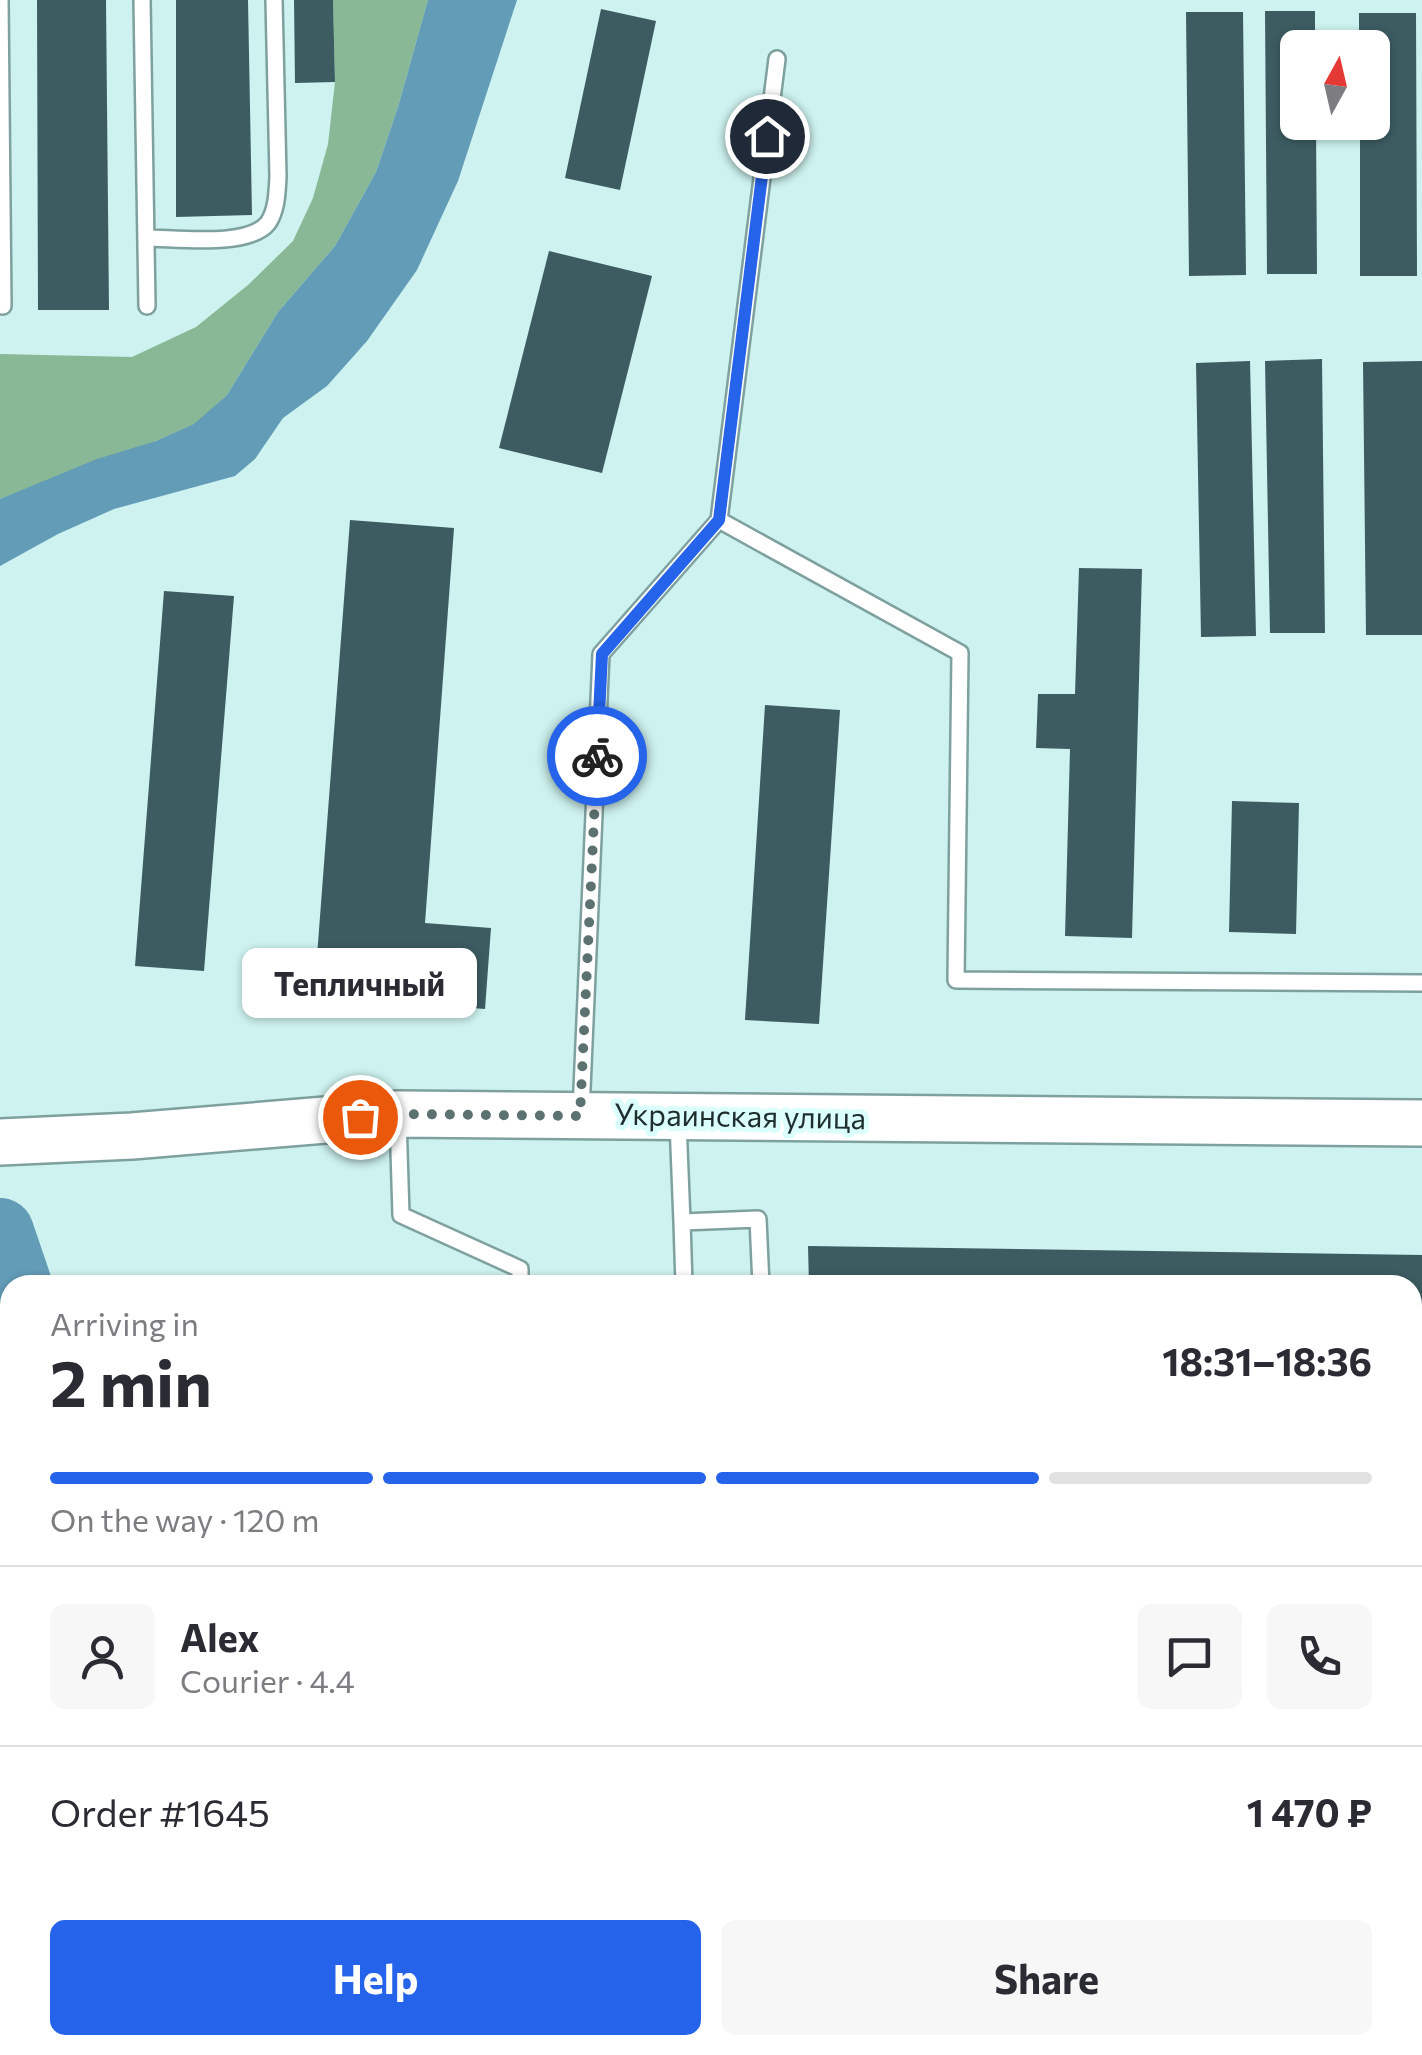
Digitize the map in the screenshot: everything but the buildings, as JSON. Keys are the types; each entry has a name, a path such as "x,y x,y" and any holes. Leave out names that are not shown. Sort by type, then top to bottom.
{"main road":[{"name":"Украинская улица","path":"0,1142 132,1136 398,1114 1422,1123"}],"lane":[{"path":"0,0 3,306"},
{"path":"142,0 147,306"},
{"path":"146,238 234,239 254,233 268,222 276,204 278,177 274,0"},
{"path":"580,1116 602,654 719,520 777,58"},
{"path":"719,520 960,653 956,980 1422,982"},
{"path":"398,1114 401,1215 520,1269 520,1275"},
{"path":"678,1116 684,1275"},
{"path":"682,1222 758,1219 761,1275"}],"green space":[{"path":"333,0 428,0 376,172 335,246 278,312 227,395 195,424 0,499 0,354 132,357 196,327 248,285 293,241 313,198 328,144 335,82"}],"water":[{"path":"428,0 517,0 458,181 417,270 367,341 327,386 283,418 255,459 235,476 114,509 0,566 0,499 194,424 227,395 278,312 335,246 376,172"}],"waterway":[{"path":"0,1232 15,1275"}],"way so far":[{"path":"360,1117 580,1116 597,756"}],"place":[{"name":"Тепличный","path":"360,1117"}],"route":[{"path":"597,756 602,654 719,520 767,136"}]}
